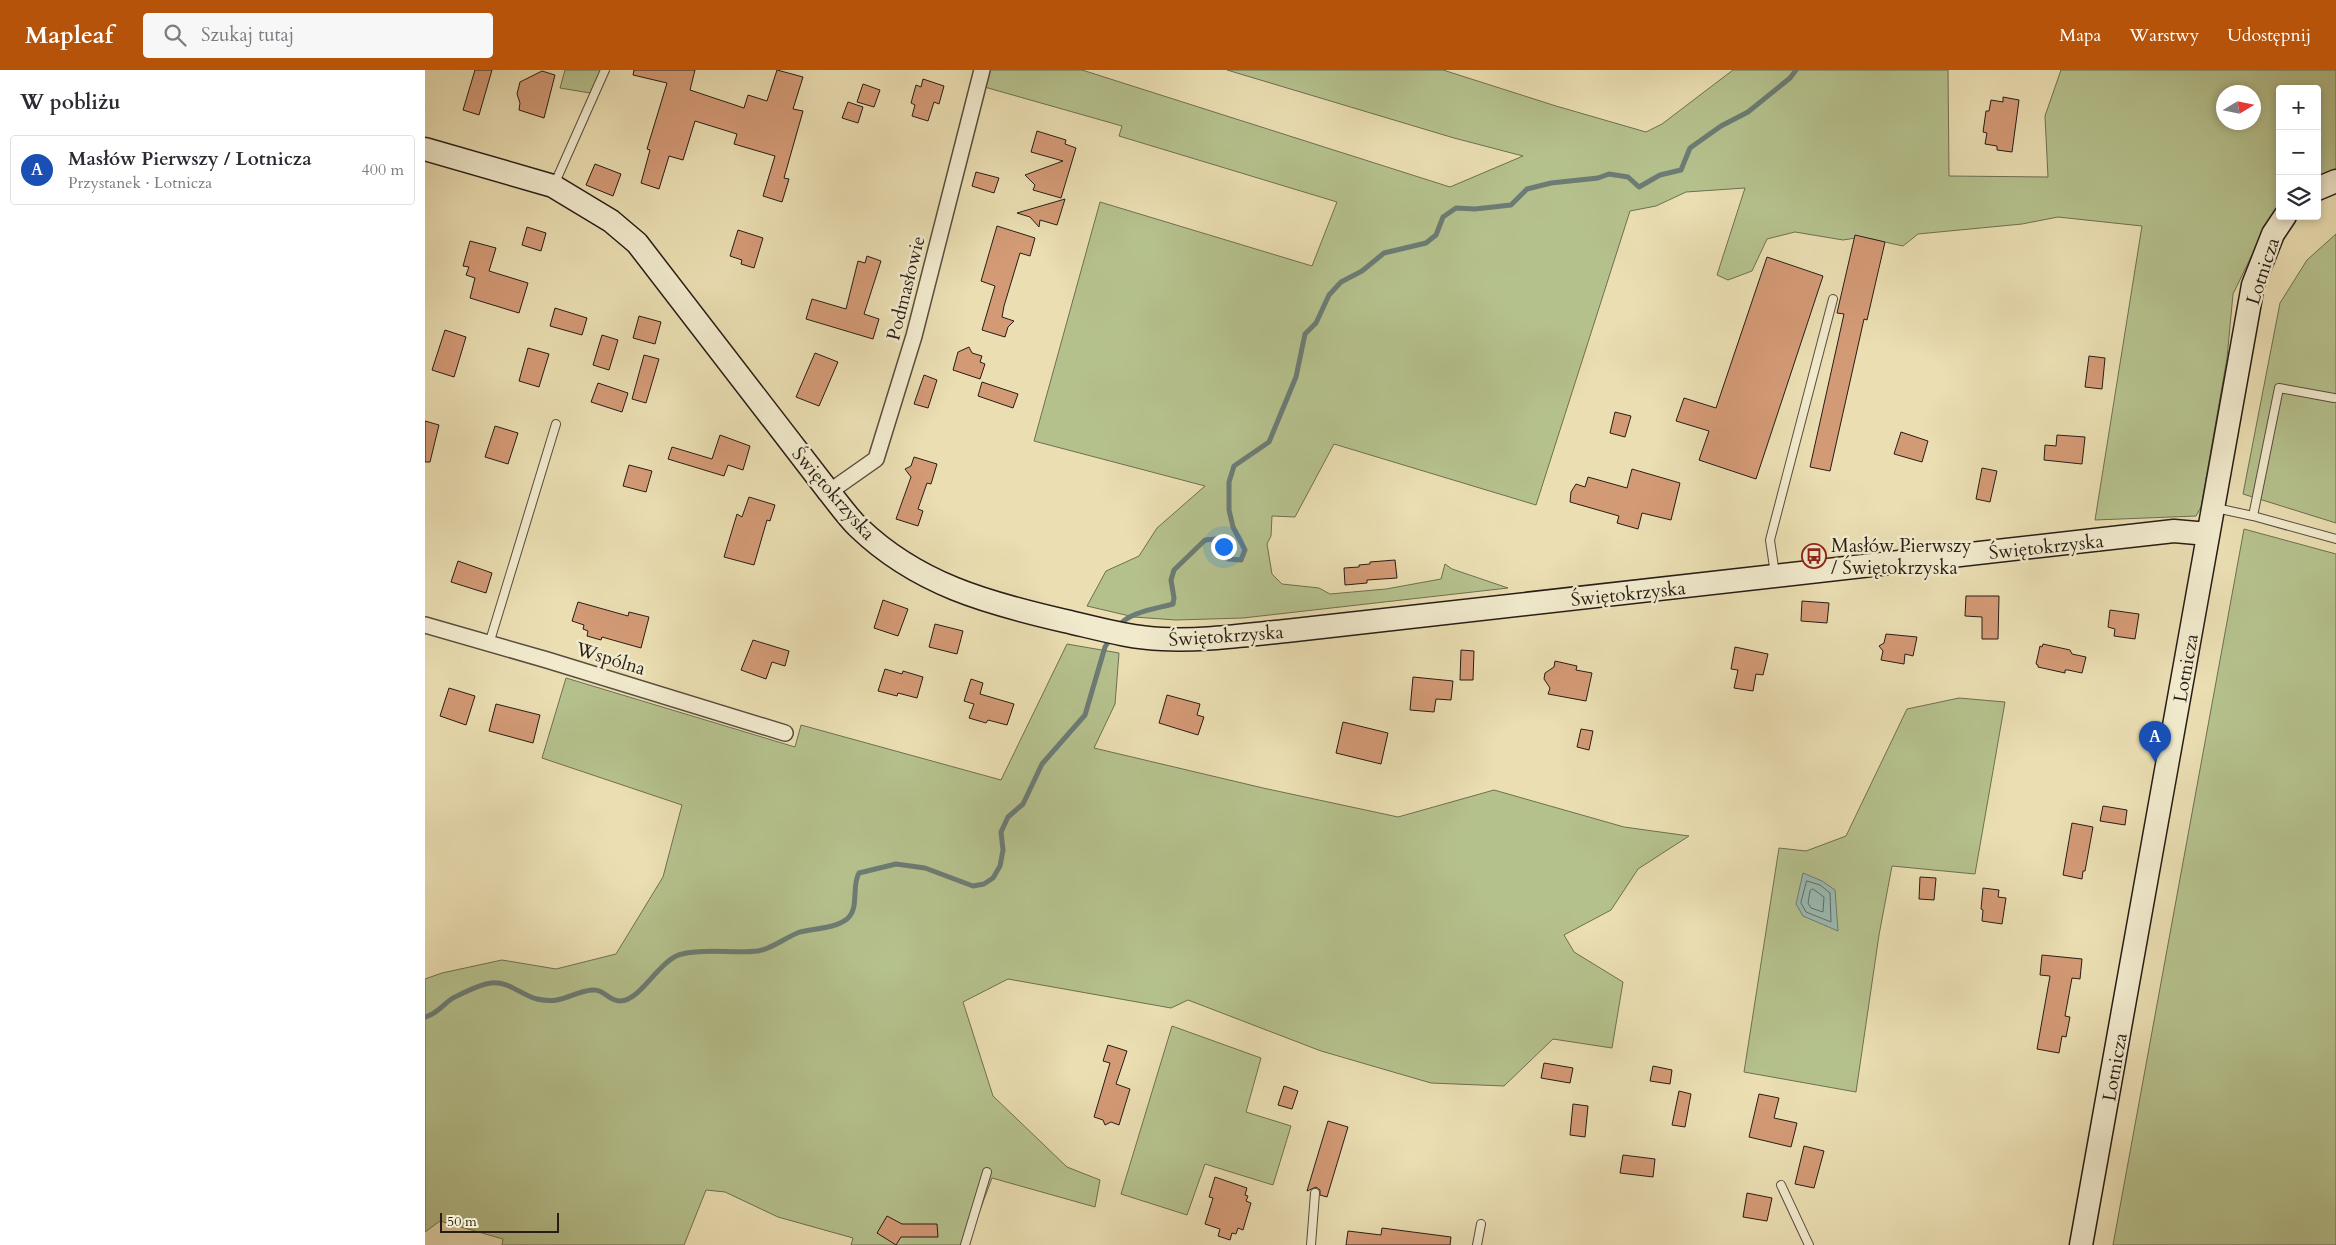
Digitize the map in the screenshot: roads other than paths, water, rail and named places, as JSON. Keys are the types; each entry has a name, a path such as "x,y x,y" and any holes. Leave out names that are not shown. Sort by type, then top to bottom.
{"street":[{"name":"Podmasłowie","path":"829,492 876,459 914,336 982,70"},
{"name":"Świętokrzyska","path":"425,148 553,186 611,221 637,243 857,526 884,549 916,572 948,588 1024,612 1097,629 1160,639 1202,639 2174,531 2208,534"},
{"path":"2321,187 2336,181"},
{"name":"Lotnicza","path":"2081,1245 2253,285 2273,234 2282,220"},
{"name":"Wspólna","path":"425,625 547,660 785,733"}],"lane":[{"path":"553,186 605,70"},
{"path":"1775,576 1770,540 1833,299"},
{"path":"2253,516 2279,388 2334,398"},
{"path":"489,644 555,424"},
{"path":"2213,507 2336,539"},
{"path":"965,1245 987,1172"},
{"path":"1781,1185 1809,1245"},
{"path":"1311,1245 1315,1193"},
{"path":"1477,1245 1481,1224"}],"water":[{"path":"1803,873 1822,881 1835,890 1838,931 1803,916 1796,904"}],"waterway":[{"path":"1117,628 1127,618 1173,604 1171,580 1174,570 1205,540 1216,539 1228,559 1241,560 1245,550 1233,527 1229,510 1229,482 1234,466 1269,442 1296,377 1305,334 1316,323 1329,295 1341,282 1362,271 1384,253 1426,243 1436,235 1443,217 1456,208 1475,209 1511,205 1527,189 1551,183 1598,178 1609,174 1628,177 1639,187 1660,175 1681,170 1690,148 1721,126 1748,112 1790,78 1796,70"},
{"path":"425,1017 436,1012 453,998 491,983 504,984 537,999 554,1000 592,990 600,991 612,999 620,1001 628,999 643,987 666,963 682,954 701,951 758,951 769,948 800,932 842,922 847,919 853,909 859,873 896,864 925,868 973,886 984,884 993,878 1000,866 1003,850 1001,832 1008,817 1023,804 1042,764 1085,715 1105,647 1111,637"}],"place":[{"name":"Masłów Pierwszy / Świętokrzyska","path":"1814,556"},
{"name":"Masłów Pierwszy / Lotnicza","path":"2155,762"}]}
